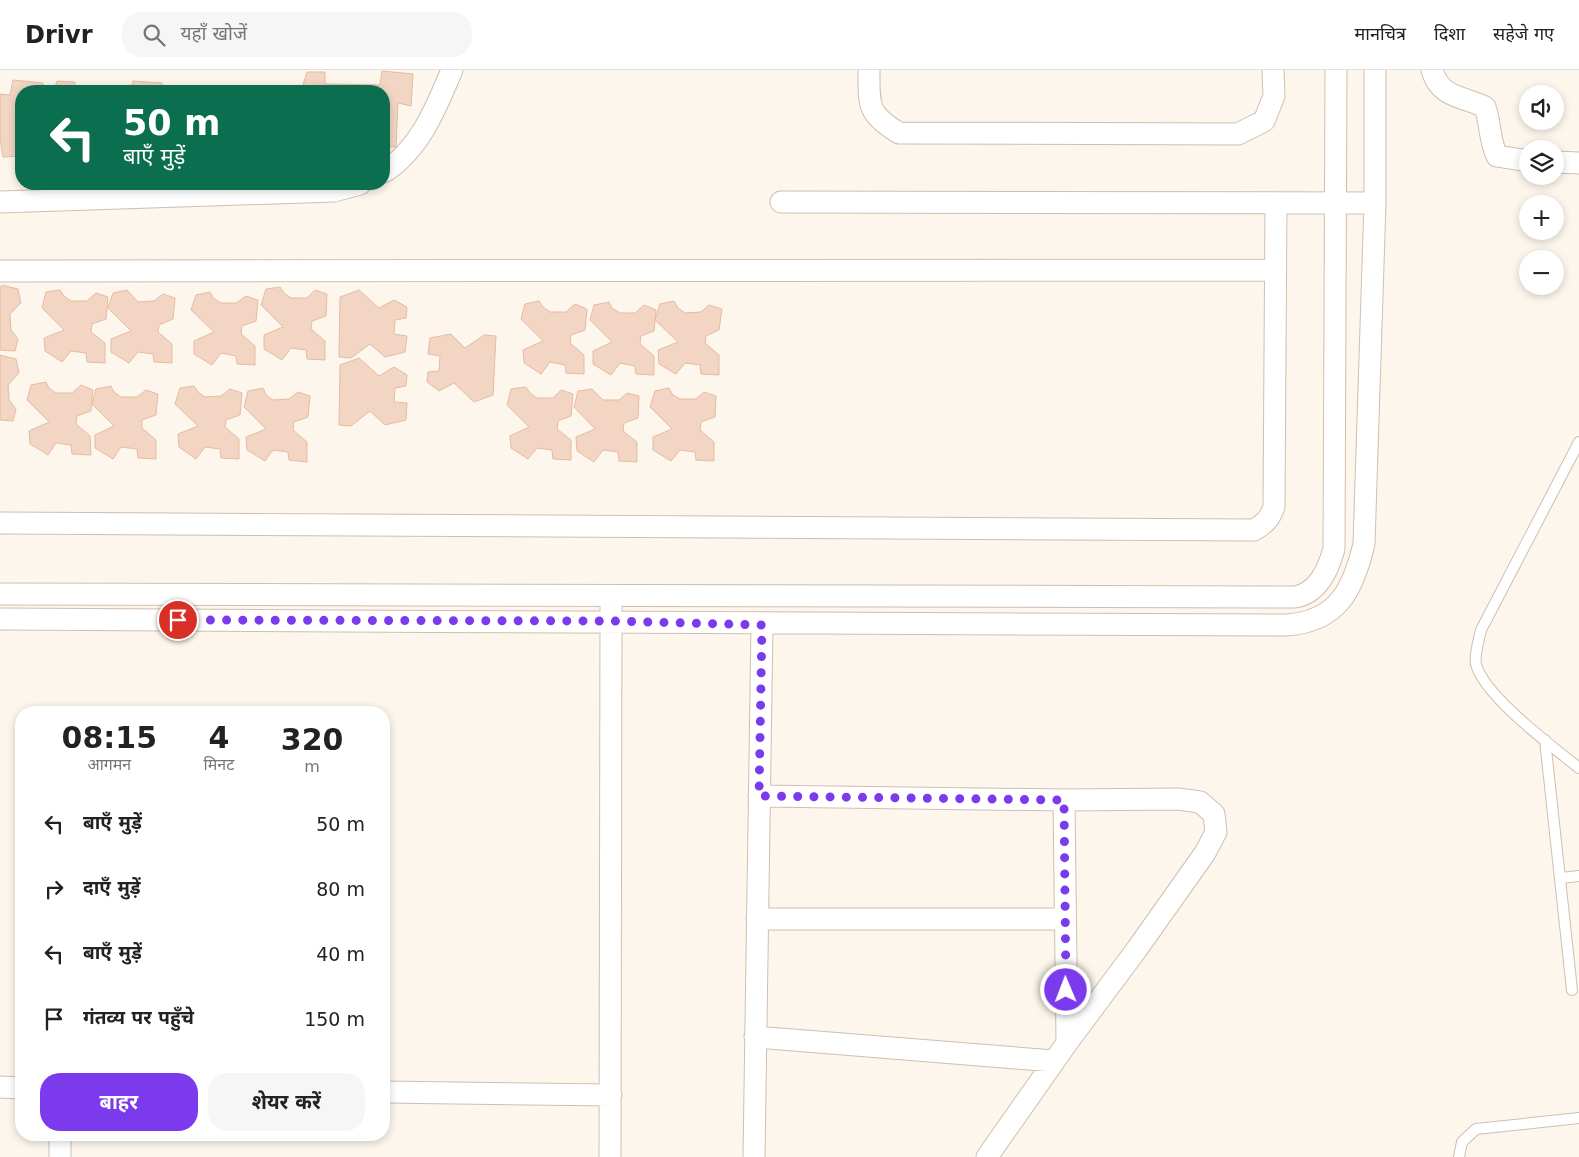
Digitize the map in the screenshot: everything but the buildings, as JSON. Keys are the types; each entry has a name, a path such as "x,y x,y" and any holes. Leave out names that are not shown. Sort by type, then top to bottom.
{"street":[{"path":"390,168 400,162 430,122 452,70"},
{"path":"869,70 869,102 880,121 899,133 1238,134 1264,121 1274,96 1273,70"},
{"path":"0,594 1295,597 1305,595 1318,583 1328,569 1334,549 1336,70"},
{"path":"0,620 611,621 762,625 1287,625 1315,621 1342,599 1358,568 1364,544 1375,203 1375,70"},
{"path":"1432,70 1436,83 1447,93 1468,99 1485,107 1490,123 1490,143 1497,156 1519,160"},
{"path":"1564,162 1579,163"},
{"path":"0,202 338,190"},
{"path":"781,202 1375,203"},
{"path":"0,523 1254,530 1263,525 1274,507 1276,202"},
{"path":"0,271 1275,270"},
{"path":"610,1157 611,596"},
{"path":"754,1157 762,625"},
{"path":"759,796 1064,800 1178,799 1200,802 1214,814 1216,832 1205,853 1138,949 1066,1043 987,1157"},
{"path":"1064,800 1066,1043"},
{"path":"757,919 1065,919"},
{"path":"755,1037 1054,1061"},
{"path":"0,1087 15,1088"},
{"path":"390,1092 611,1095"},
{"path":"60,1141 60,1157"}],"lane":[{"path":"1579,442 1481,630 1475,664 1488,688 1579,768"},
{"path":"1545,740 1572,990"},
{"path":"1561,878 1579,876"},
{"path":"1459,1157 1462,1142 1476,1129 1579,1118"}],"route":[{"path":"178,620 611,621 762,625 759,796 1064,800 1066,990"}]}
